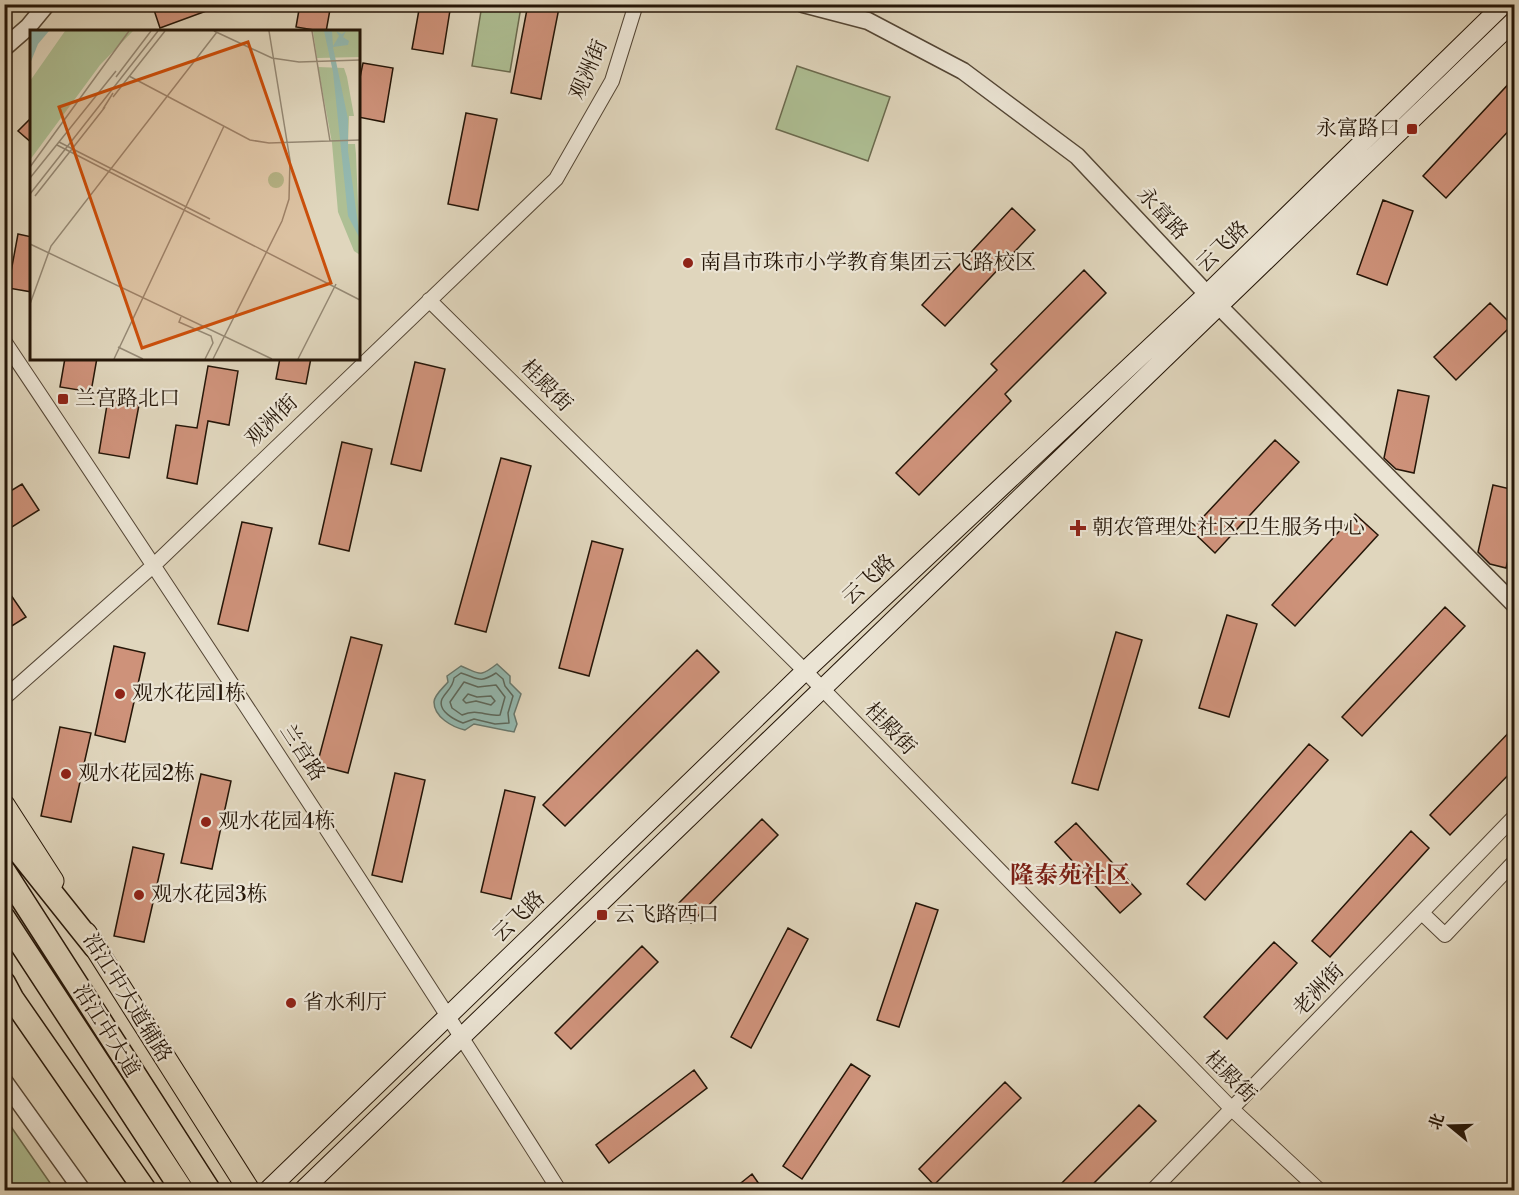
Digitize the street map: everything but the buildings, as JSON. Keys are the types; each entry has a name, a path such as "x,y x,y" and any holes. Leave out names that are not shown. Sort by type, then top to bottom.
{"highway":[{"path":"4,833 95,948"},
{"name":"沿江中大道","path":"4,871 209,1191"},
{"name":"沿江中大道","path":"4,918 182,1191"},
{"path":"4,983 145,1191"}],"main road":[{"name":"云飞路","path":"303,1191 821,689 1213,300 1504,4"},
{"name":"云飞路","path":"268,1191 805,671 1213,300 1515,21"},
{"name":"沿江中大道辅路","path":"4,805 249,1191"}],"street":[{"path":"4,48 28,27 47,4"},
{"name":"观洲街","path":"4,698 154,564 556,179 612,81 636,4"},
{"name":"永富路","path":"803,4 868,21 963,71 1077,156 1213,300 1515,604"},
{"name":"桂殿街","path":"429,300 805,671 1233,1110 1319,1191"},
{"name":"兰宫路","path":"4,341 154,564 559,1191"},
{"name":"老洲街","path":"1153,1191 1515,817"},
{"path":"1422,913 1445,934 1515,862"},
{"path":"4,1081 82,1191"}],"green space":[{"path":"482,5 521,7 510,72 472,66"},
{"path":"797,66 890,97 868,161 776,129"},
{"path":"5,1118 55,1190 5,1190"}],"water":[{"path":"497,664 510,676 510,683 521,694 514,714 517,724 514,732 474,724 465,730 449,724 440,717 434,699 448,682 447,676 461,666 476,673 483,673"}],"place":[{"name":"永富路口","path":"1412,129"},
{"name":"南昌市珠市小学教育集团云飞路校区","path":"688,263"},
{"name":"兰宫路北口","path":"63,399"},
{"name":"朝农管理处社区卫生服务中心","path":"1078,528"},
{"name":"观水花园1栋","path":"120,694"},
{"name":"观水花园2栋","path":"66,774"},
{"name":"观水花园4栋","path":"206,822"},
{"name":"观水花园3栋","path":"139,895"},
{"name":"云飞路西口","path":"602,915"},
{"name":"省水利厅","path":"291,1003"}],"district":[{"name":"隆泰苑社区","path":"1070,876"}]}
